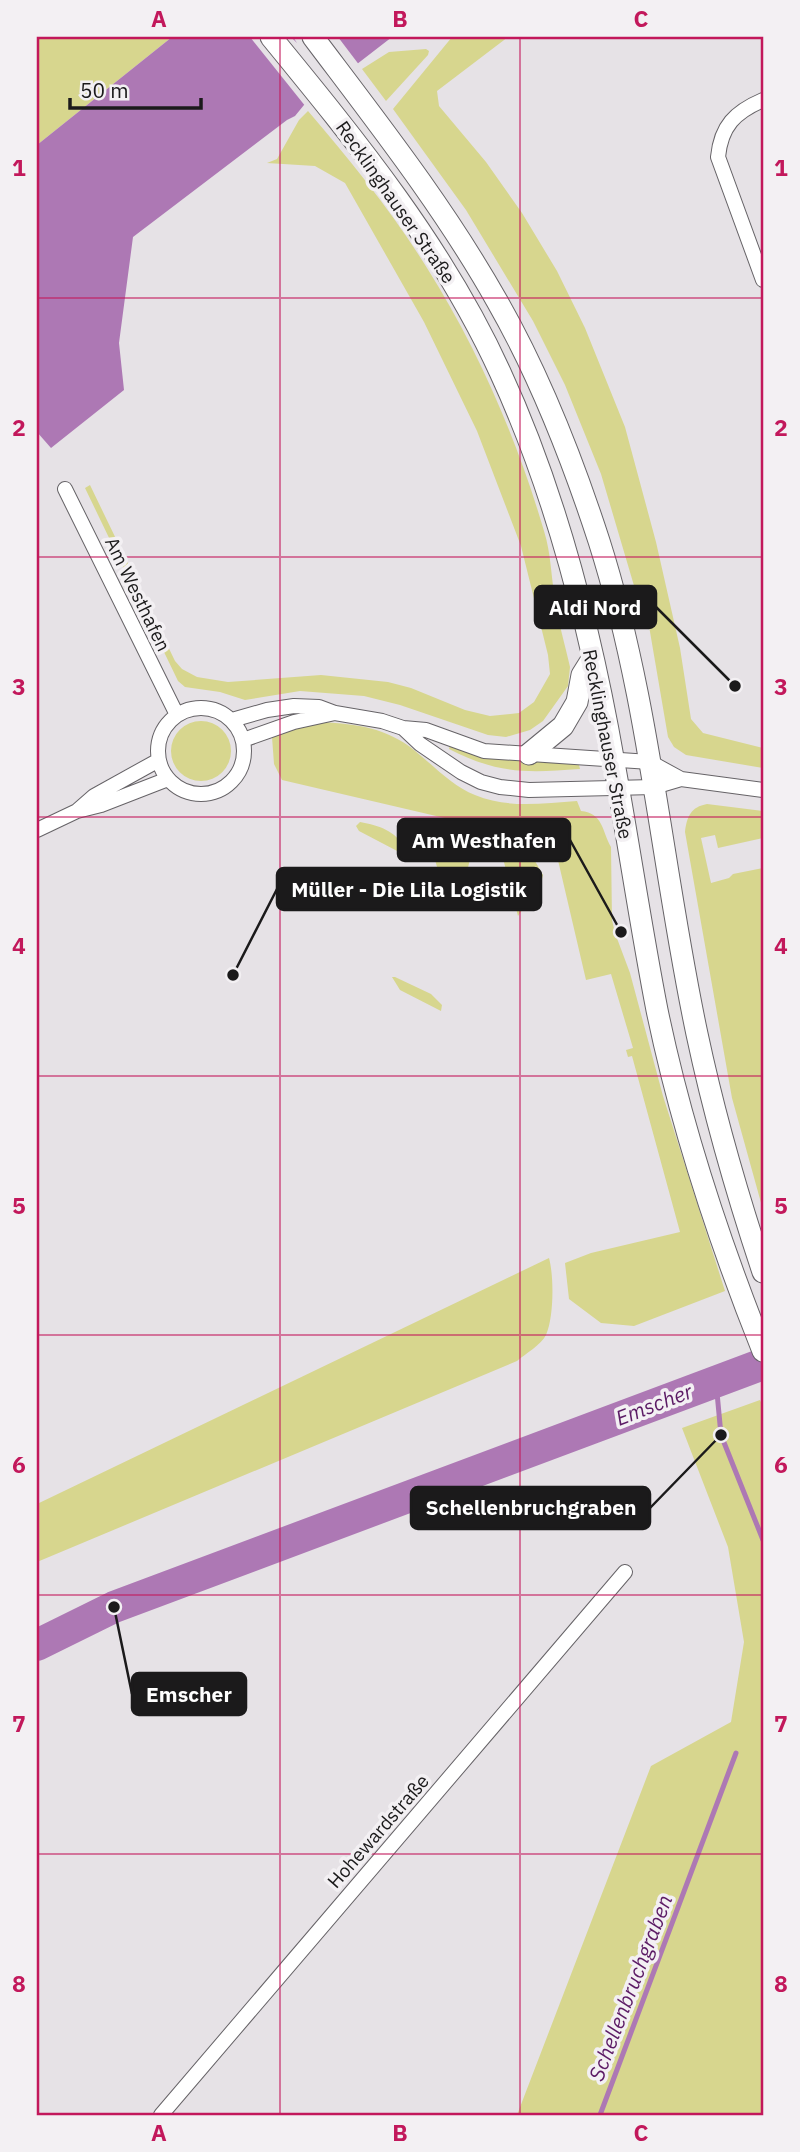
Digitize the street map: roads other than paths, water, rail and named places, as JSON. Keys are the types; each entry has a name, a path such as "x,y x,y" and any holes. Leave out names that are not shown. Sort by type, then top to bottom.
{"main road":[{"name":"Recklinghauser Straße","path":"271,37 396,194 436,254 473,317 501,374 546,490 571,573 592,659 613,758 650,974 665,1043 707,1193 763,1351"},
{"name":"Recklinghauser Straße","path":"313,37 460,240 497,301 540,384 560,432 607,569 631,662 697,1032 726,1153 763,1272"},
{"path":"529,754 563,726 577,702 582,675 592,659"}],"street":[{"path":"763,100 750,105 733,118 720,138 718,157 763,280"},
{"name":"Am Westhafen","path":"65,489 177,715"},
{"path":"232,720 267,710 294,706 319,707 404,728 426,730 484,751 650,762 681,779 763,790"},
{"path":"206,708 220,712 232,720 243,740 244,752 237,775 227,785 202,794 178,787 168,779 159,760 158,747 167,724 190,709 206,708"},
{"path":"243,740 294,722 335,713"},
{"path":"404,728 421,744 461,772 481,782 500,787 529,790 654,786 681,779"},
{"path":"77,811 94,796 159,760"},
{"path":"37,830 77,811 101,805 168,779"},
{"name":"Hohewardstraße","path":"161,2115 625,1572"}],"waterway":[{"name":"Emscher","path":"37,1645 114,1607 763,1364"},
{"name":"Schellenbruchgraben","path":"716,1382 721,1435 763,1540"},
{"name":"Schellenbruchgraben","path":"600,2115 736,1753"}],"place":[{"name":"Aldi Nord","path":"735,686"},
{"name":"Am Westhafen","path":"621,932"},
{"name":"Müller - Die Lila Logistik","path":"233,975"},
{"name":"Schellenbruchgraben","path":"721,1435"},
{"name":"Emscher","path":"114,1607"}]}
